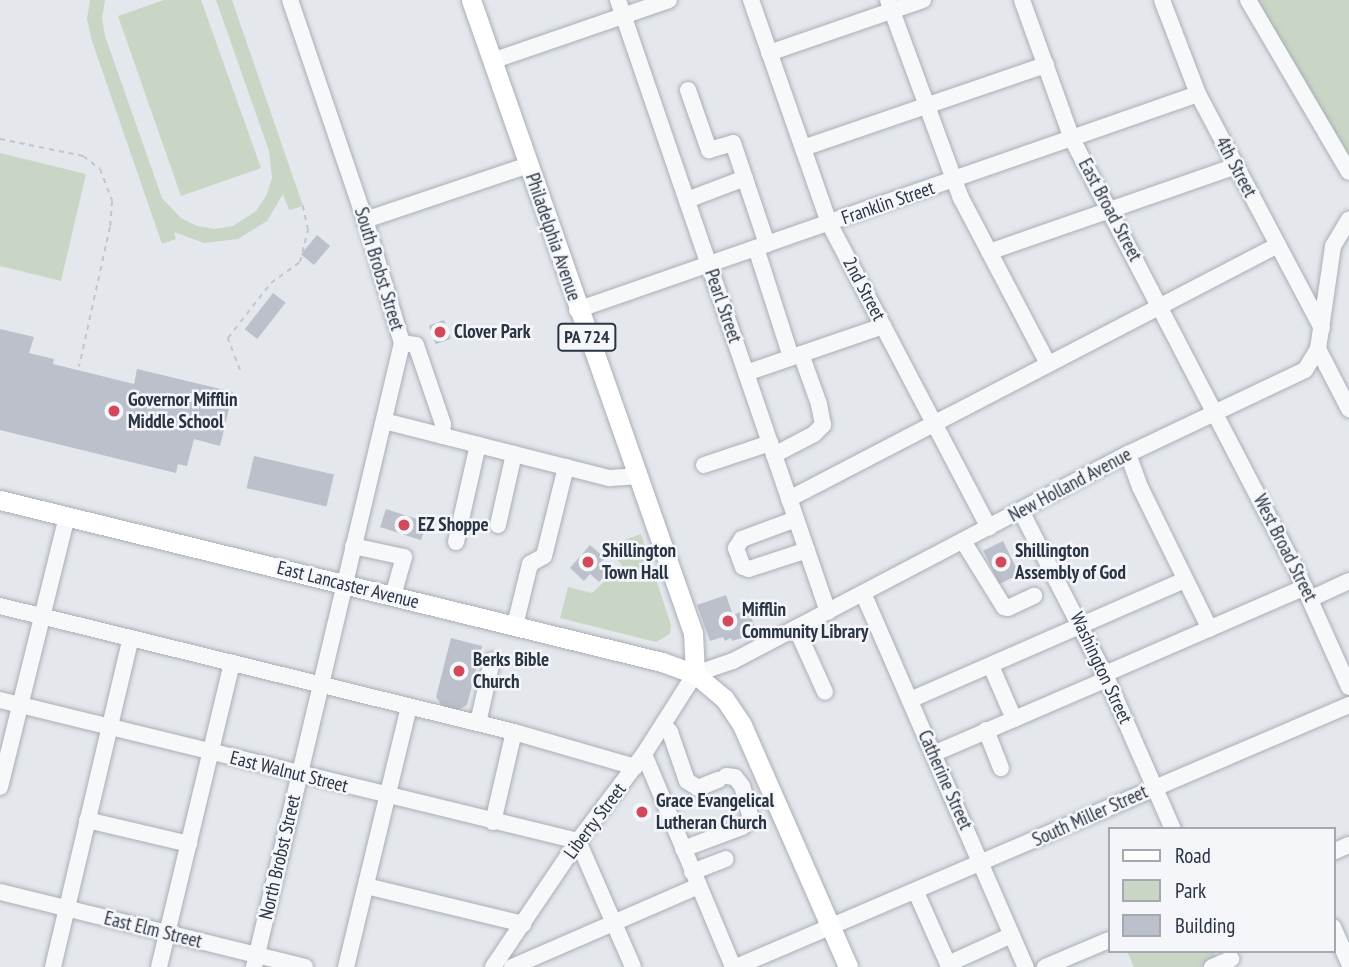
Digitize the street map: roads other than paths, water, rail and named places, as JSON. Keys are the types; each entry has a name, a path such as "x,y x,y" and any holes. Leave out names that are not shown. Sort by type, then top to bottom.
{"main road":[{"name":"Philadelphia Avenue","path":"471,0 577,310 693,633 695,674"},
{"name":"East Lancaster Avenue","path":"0,499 662,662 695,674"},
{"path":"695,674 711,686 736,714 848,967"}],"street":[{"name":"South Brobst Street","path":"290,0 365,220 402,343 345,584"},
{"path":"492,61 621,8 669,0"},
{"name":"2nd Street","path":"751,0 829,223 989,527"},
{"path":"769,53 890,5 923,0"},
{"name":"East Broad Street","path":"1022,0 1072,139 1215,412"},
{"name":"4th Street","path":"1162,0 1198,94 1322,328"},
{"path":"1248,0 1349,172"},
{"path":"890,5 954,180 1048,364"},
{"name":"Pearl Street","path":"621,8 828,612"},
{"path":"803,148 1046,65"},
{"path":"688,90 709,150 733,143 745,178 761,246 796,356 824,420 814,435 772,449 704,465"},
{"name":"Franklin Street","path":"577,310 1198,94"},
{"path":"365,220 528,165"},
{"path":"989,252 1236,166"},
{"path":"687,200 745,178"},
{"path":"1349,219 1333,246 1318,349 1343,381 1349,409"},
{"path":"789,499 1278,245"},
{"path":"746,373 883,326"},
{"path":"402,343 416,345 443,424 442,436"},
{"name":"New Holland Avenue","path":"695,674 727,664 1128,454 1305,370 1318,349"},
{"name":"West Broad Street","path":"1215,412 1308,593 1349,687"},
{"path":"384,421 610,478 636,476"},
{"path":"456,542 478,444"},
{"path":"498,525 514,454"},
{"path":"1128,454 1140,487 1210,629"},
{"path":"515,625 530,564 544,556 566,467"},
{"name":"Washington Street","path":"1021,511 1106,676 1172,827"},
{"path":"0,787 67,516"},
{"path":"796,519 742,539 736,548 743,567 749,569 807,550"},
{"path":"963,541 1004,607 1008,608 1034,596"},
{"path":"353,546 404,557 393,596"},
{"path":"910,700 1185,580"},
{"path":"933,754 1210,629 1349,581"},
{"name":"North Brobst Street","path":"255,961 345,584"},
{"name":"Catherine Street","path":"863,593 1026,967"},
{"path":"0,606 409,707 639,760 683,849 735,967"},
{"path":"796,628 825,692"},
{"path":"54,967 108,727 131,638"},
{"path":"478,723 492,661"},
{"path":"159,967 232,663"},
{"path":"991,666 1014,719"},
{"name":"Liberty Street","path":"493,967 578,841 639,760 695,674"},
{"name":"East Walnut Street","path":"0,700 578,841"},
{"name":"South Miller Street","path":"735,967 1349,705"},
{"path":"346,967 409,707"},
{"path":"663,724 670,732 687,781 698,788 726,777 744,778 762,770"},
{"path":"986,730 1001,768"},
{"path":"493,822 514,732"},
{"path":"683,849 742,827 751,819 746,797 726,777"},
{"path":"87,820 189,844"},
{"path":"578,841 633,967"},
{"path":"512,967 613,922 695,879 726,859"},
{"path":"366,886 523,924"},
{"name":"East Elm Street","path":"0,892 167,934 255,961 306,967"},
{"path":"916,892 948,964 1012,935"},
{"path":"1335,932 1349,963"},
{"path":"1045,967 1108,940"},
{"path":"1212,967 1231,959"}],"place":[{"name":"Clover Park","path":"440,332"},
{"name":"Governor Mifflin Middle School","path":"114,411"},
{"name":"EZ Shoppe","path":"404,525"},
{"name":"Shillington Town Hall","path":"588,562"},
{"name":"Shillington Assembly of God","path":"1001,562"},
{"name":"Mifflin Community Library","path":"728,621"},
{"name":"Berks Bible Church","path":"459,671"},
{"name":"Grace Evangelical Lutheran Church","path":"642,812"}]}
